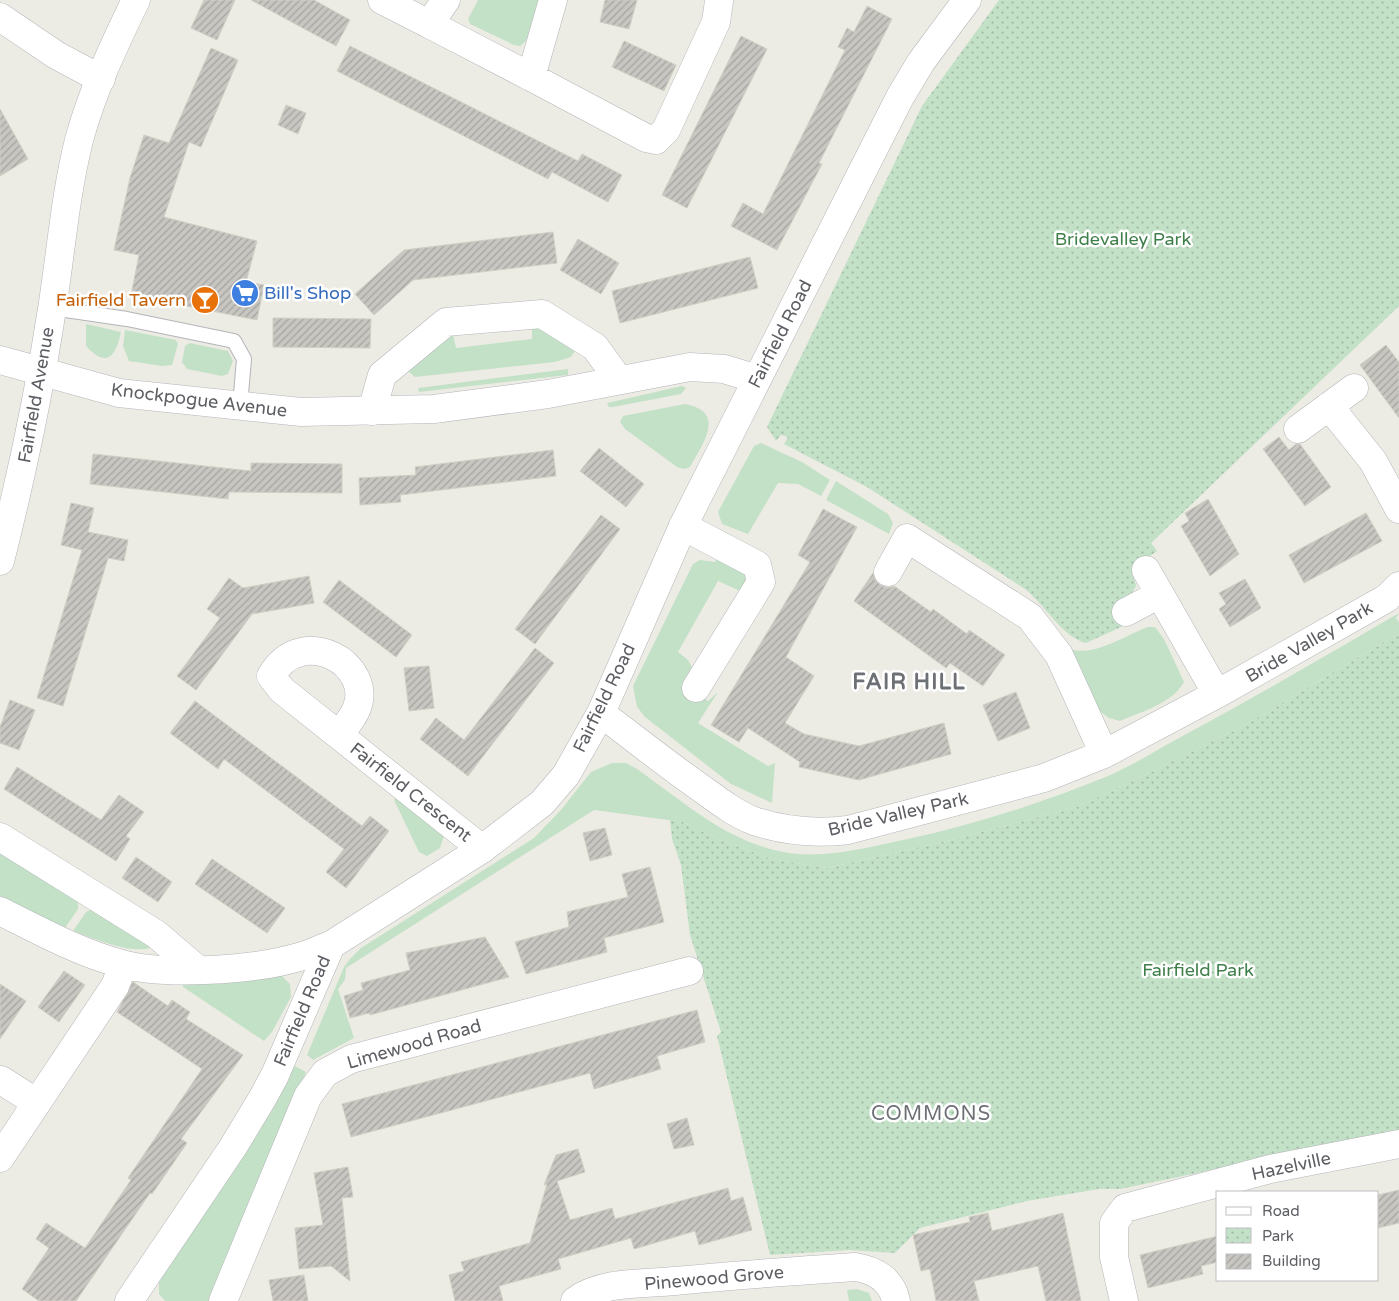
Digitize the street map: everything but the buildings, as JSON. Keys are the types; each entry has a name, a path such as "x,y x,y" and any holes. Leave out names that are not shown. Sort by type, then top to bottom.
{"street":[{"name":"Fairfield Avenue","path":"1,555 21,477 52,308 66,198 80,139 100,79 136,0"},
{"path":"382,0 646,138 656,140 666,130 716,22 719,1"},
{"path":"429,24 446,0"},
{"path":"531,77 553,0"},
{"name":"Fairfield Road","path":"133,1300 233,1148 262,1099 275,1075 331,944 482,849 528,815 553,792 566,775 601,713 683,526 900,97 922,62 967,0"},
{"path":"0,17 56,56 100,79"},
{"path":"372,411 382,375 446,322 542,314 595,347 619,380"},
{"name":"Knockpogue Avenue","path":"0,360 120,393 301,412 434,409 548,394 690,367 724,369 757,379"},
{"path":"1298,430 1354,388"},
{"path":"1329,406 1373,461 1399,509"},
{"path":"683,526 757,564 761,582 696,688"},
{"path":"888,572 907,538 1030,617 1058,655 1104,754"},
{"path":"1146,570 1217,694"},
{"name":"Bride Valley Park","path":"601,713 672,769 730,808 752,820 781,828 824,833 848,830 1044,778 1104,754 1217,694 1387,598 1399,586"},
{"path":"1126,612 1160,594"},
{"name":"Fairfield Crescent","path":"339,735 482,849"},
{"path":"0,836 156,934 197,969"},
{"path":"0,911 93,954 123,965 157,969 197,969 274,963 299,957 331,944"},
{"path":"0,1158 116,986 123,965"},
{"name":"Limewood Road","path":"223,1301 308,1096 325,1073 360,1056 689,971"},
{"path":"2,1080 37,1103"},
{"name":"Hazelville","path":"1124,1301 1114,1257 1114,1223 1125,1208 1270,1169 1399,1144"},
{"name":"Pinewood Grove","path":"575,1301 600,1289 623,1286 714,1276 855,1267 871,1270 884,1279 896,1301"}],"lane":[{"path":"52,308 126,319 234,341 244,359 240,406"}],"green space":[{"path":"478,0 540,0 526,41 520,46 514,45 470,24 468,19"},
{"name":"Bridevalley Park","path":"999,0 1399,0 1399,306 1151,543 1157,551 1132,569 1136,586 1132,593 1118,601 1130,623 1086,643 1077,640 1062,628 1025,589 867,487 784,444 788,437 781,435 776,441 767,427 922,106"},
{"path":"535,323 577,348 571,357 555,362 415,377 409,372 407,364 452,330 456,348 532,339 532,325"},
{"path":"86,324 121,332 116,348 110,357 100,357 86,346"},
{"path":"125,330 176,340 178,344 172,365 162,366 129,361 123,346"},
{"path":"190,343 228,351 233,361 228,374 222,376 187,369 182,362 185,346"},
{"path":"568,369 568,375 419,392 418,388"},
{"path":"682,386 686,388 681,394 613,407 609,407 607,403"},
{"path":"685,404 698,408 705,414 708,421 708,429 701,448 690,467 684,469 677,467 625,429 620,422 623,416"},
{"path":"761,443 802,462 830,480 821,496 798,484 778,483 748,534 722,524 718,512 754,446"},
{"path":"836,481 888,514 893,523 889,534 826,500"},
{"path":"718,556 741,568 748,579 744,588 740,591 718,581 678,652 688,660 692,667 683,683 708,701 718,692 698,723 768,766 775,763 772,803 731,784 645,717 637,707 633,686 693,564 700,560 715,562"},
{"path":"1399,613 1396,618 1399,622 1399,633 1247,724 1077,807 951,840 827,868 771,859 713,837 683,822 594,810 346,968 345,980 338,989 354,1038 313,1060 307,1055 344,967 361,948 534,838 561,810 591,772 612,763 626,763 637,769 702,816 754,844 790,853 823,854 855,850 929,834 981,820 1033,804 1108,776 1243,703"},
{"path":"1148,627 1155,627 1164,639 1184,682 1172,696 1156,706 1120,721 1109,718 1097,709 1068,648 1077,651 1098,648"},
{"name":"Fairfield Park","path":"1399,633 1399,1131 1120,1189 1099,1189 1027,1201 920,1228 895,1253 849,1250 770,1255 717,1036 721,1032 690,935 681,865 672,839 670,820 683,822 713,837 771,859 827,868 951,840 1077,807 1129,783 1247,724"},
{"path":"396,797 444,836 440,848 427,856 419,852 394,800"},
{"path":"0,847 78,901 78,909 65,928 27,911 0,896"},
{"path":"92,909 155,946 147,949 126,948 73,931 86,912"},
{"path":"280,974 290,984 291,997 272,1032 264,1041 183,987 183,983"},
{"path":"293,1065 306,1072 211,1301 165,1301 159,1294 159,1280"},
{"path":"857,1289 869,1293 872,1301 849,1301 847,1290"}],"place":[{"name":"Bill's Shop","path":"245,293"},
{"name":"Fairfield Tavern","path":"205,300"}],"district":[{"name":"FAIR HILL","path":"909,681"},
{"name":"COMMONS","path":"931,1113"}]}
